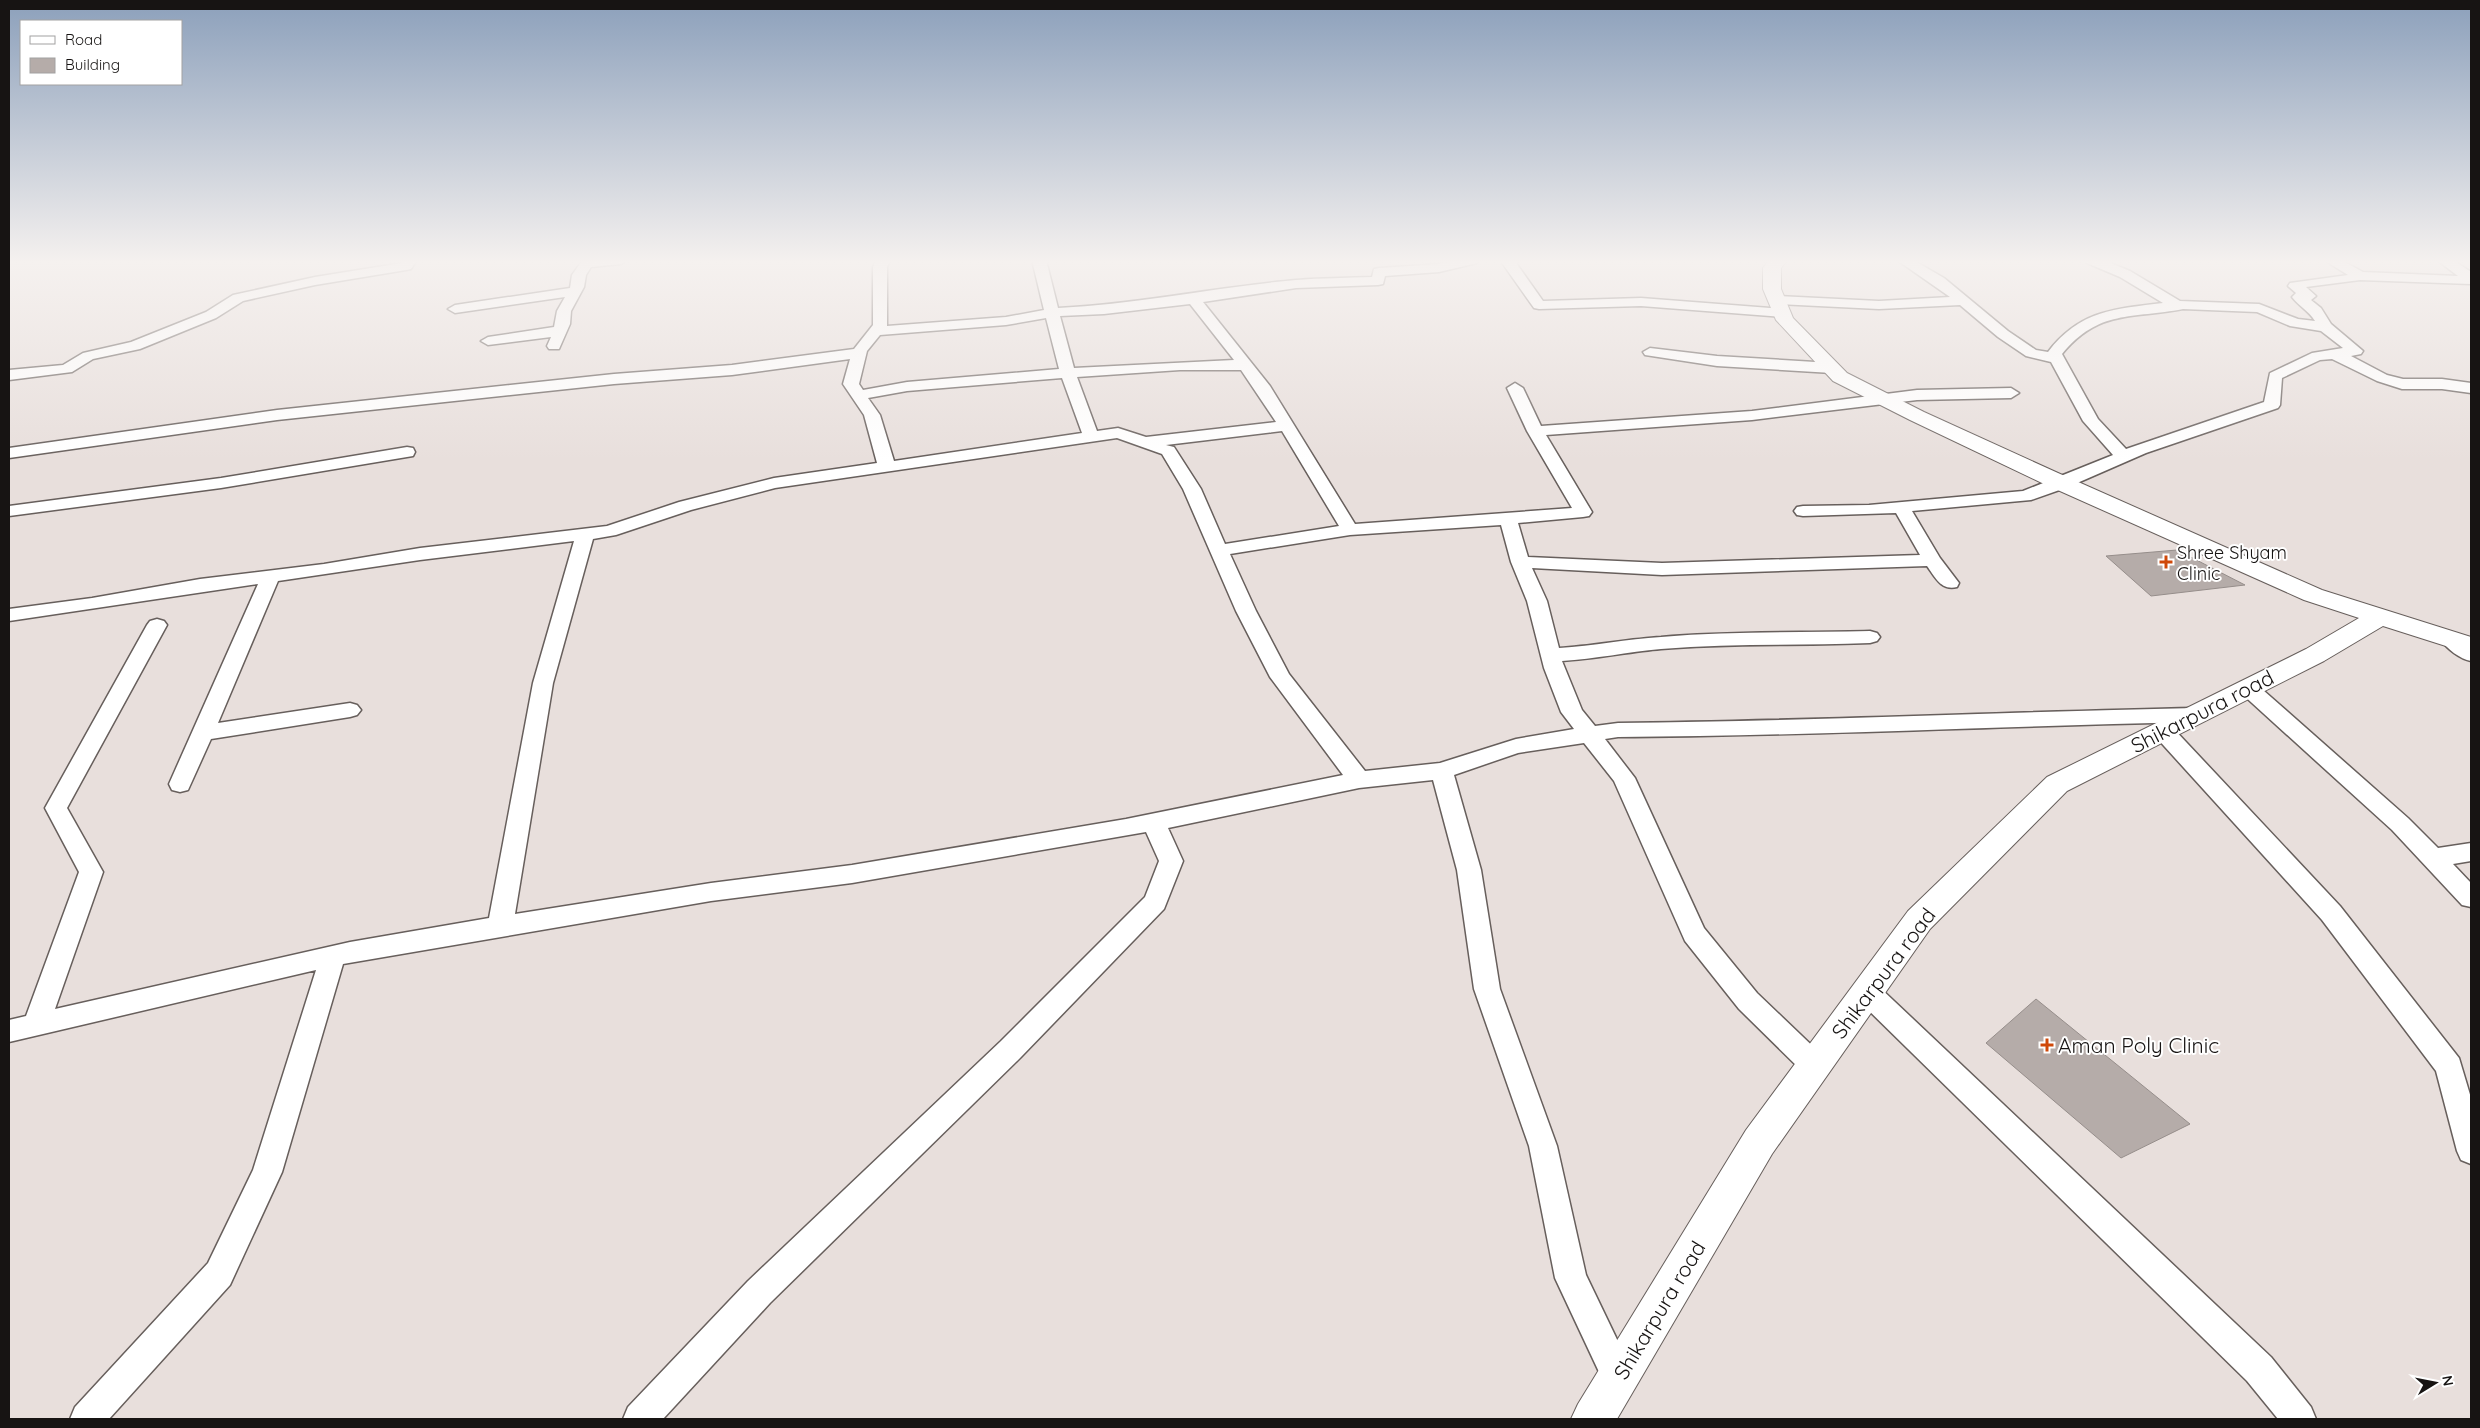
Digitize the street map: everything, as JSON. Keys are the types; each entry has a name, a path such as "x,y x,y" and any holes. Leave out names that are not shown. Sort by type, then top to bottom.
{"street":[{"path":"9,375 67,369 88,356 135,346 182,327"},
{"path":"554,346 561,327"},
{"path":"878,327 860,353 851,384 872,415 887,466"},
{"path":"875,331 932,327"},
{"path":"1057,327 1068,371 1091,437"},
{"path":"1216,327 1262,386 1350,530"},
{"path":"1792,327 1840,377 1884,399 2062,483 2314,595 2461,643 2471,655"},
{"path":"1994,327 2031,353 2056,359"},
{"path":"2082,327 2064,342 2054,354 2090,421 2123,456"},
{"path":"1803,511 1901,507 2025,496 2062,483 2123,456 2272,404 2275,376 2317,356 2356,351 2326,327"},
{"path":"488,341 560,331"},
{"path":"1650,352 1717,361 1832,368"},
{"path":"9,453 277,415 614,379 732,370 780,362 860,353"},
{"path":"2336,354 2382,378 2402,384 2442,384 2471,388"},
{"path":"859,396 875,391 936,382 985,380 1068,371 1198,364 1245,365"},
{"path":"1219,550 1350,530 1583,512 1535,431 1515,388"},
{"path":"1535,431 1739,417 1917,395 2011,393"},
{"path":"1977,394 1990,406"},
{"path":"1144,442 1286,426"},
{"path":"9,614 92,604 200,585 324,570 420,554 610,531 685,506 774,482 1118,433 1168,451 1192,489 1246,611 1280,677 1360,780"},
{"path":"9,511 221,483 407,452"},
{"path":"1901,507 1932,560 1950,583"},
{"path":"1508,519 1520,562 1537,601 1551,655 1572,712 1624,778 1694,934 1748,1001 1814,1065"},
{"path":"500,926 543,683 585,534"},
{"path":"1520,562 1662,569 1932,560"},
{"path":"180,784 271,576"},
{"name":"Shikarpura road","path":"1593,1419 1759,1142 1919,920 2057,784 2315,655 2380,617"},
{"path":"36,1024 91,872 56,808 157,625"},
{"path":"1551,655 1599,652 1659,643 1731,639 1790,640 1870,637"},
{"path":"2248,688 2400,824 2471,898"},
{"path":"203,733 350,710"},
{"path":"9,1031 333,956 500,926 711,892 852,874 1154,823 1360,780 1442,771 1516,746 1590,734 1618,730 1774,729 1966,720 2195,715"},
{"path":"2163,731 2331,913 2449,1066 2471,1151"},
{"path":"1442,771 1469,870 1487,989 1543,1146 1570,1278 1619,1377"},
{"path":"640,1419 759,1292 1012,1049 1155,902 1171,861 1154,823"},
{"path":"2432,858 2471,852"},
{"path":"87,1419 219,1274 267,1172 333,956"},
{"path":"1867,992 2259,1369 2299,1419"}],"building":[{"path":"2177,550 2245,585 2151,596 2106,556"},
{"path":"2036,999 2190,1124 2121,1158 1986,1043"}],"place":[{"name":"Shree Shyam Clinic","path":"2166,562"},
{"name":"Aman Poly Clinic","path":"2047,1045"}]}
